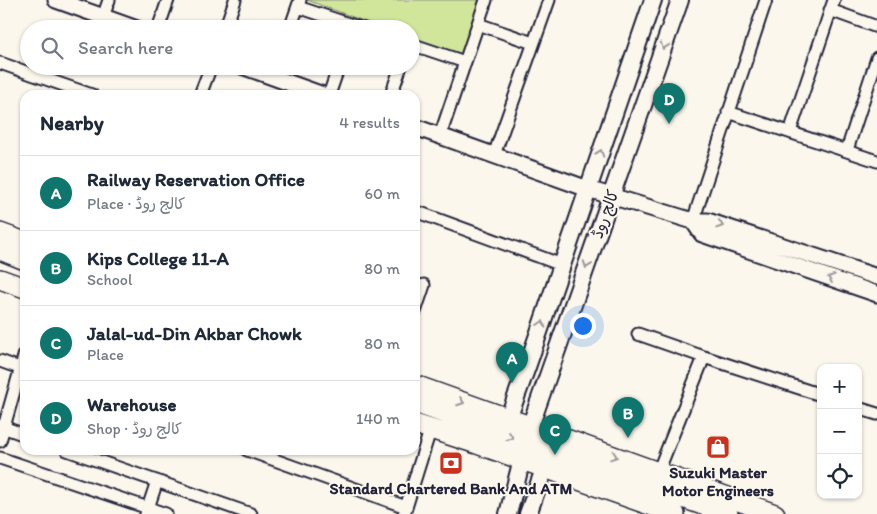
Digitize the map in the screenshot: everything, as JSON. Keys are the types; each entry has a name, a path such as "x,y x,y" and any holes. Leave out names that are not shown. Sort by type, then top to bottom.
{"main road":[{"name":"کالج روڈ","path":"508,419 528,367 653,0"},
{"name":"کالج روڈ","path":"530,427 680,0"},
{"path":"0,233 20,240"},
{"path":"0,250 20,258"},
{"path":"0,279 20,286"},
{"path":"0,291 20,298"},
{"path":"420,388 770,513"},
{"path":"420,404 728,514"},
{"path":"420,431 652,514"},
{"path":"420,431 477,444 675,514"},
{"path":"508,514 520,467"},
{"path":"532,509 542,475"}],"street":[{"path":"56,0 112,20"},
{"path":"103,17 109,0"},
{"path":"161,20 168,0"},
{"path":"228,20 235,0"},
{"path":"440,136 486,0"},
{"path":"494,155 549,0"},
{"path":"693,221 766,0"},
{"path":"293,20 299,3 337,20"},
{"path":"790,132 832,5 877,27"},
{"path":"478,24 533,43"},
{"path":"420,47 465,62"},
{"path":"847,150 872,93 877,58"},
{"path":"0,62 20,69"},
{"path":"36,75 78,90"},
{"path":"202,90 208,75"},
{"path":"282,75 314,90"},
{"path":"332,90 336,75"},
{"path":"393,90 398,75"},
{"path":"728,112 877,161"},
{"path":"420,129 588,189 693,221 708,221 877,277"},
{"path":"420,213 562,264"},
{"path":"693,221 702,234 877,294"},
{"path":"420,297 424,285"},
{"path":"638,334 817,394"},
{"path":"658,472 704,357"},
{"path":"0,361 20,368"},
{"path":"0,441 2,427 20,377"},
{"path":"861,409 877,414"},
{"path":"2,427 20,433"},
{"path":"82,455 251,514"},
{"path":"260,455 405,511 415,455"},
{"path":"0,458 147,511 166,514"},
{"path":"147,511 157,481"}],"green space":[{"path":"307,0 481,0 461,56 420,41 420,20 361,20"}],"place":[{"name":"Warehouse","path":"669,124"},
{"name":"Railway Reservation Office","path":"512,383"},
{"name":"Kips College 11-A","path":"628,438"},
{"name":"Suzuki Master Motor Engineers","path":"718,447"},
{"name":"Jalal-ud-Din Akbar Chowk","path":"555,455"},
{"name":"Standard Chartered Bank And ATM","path":"451,463"}]}
